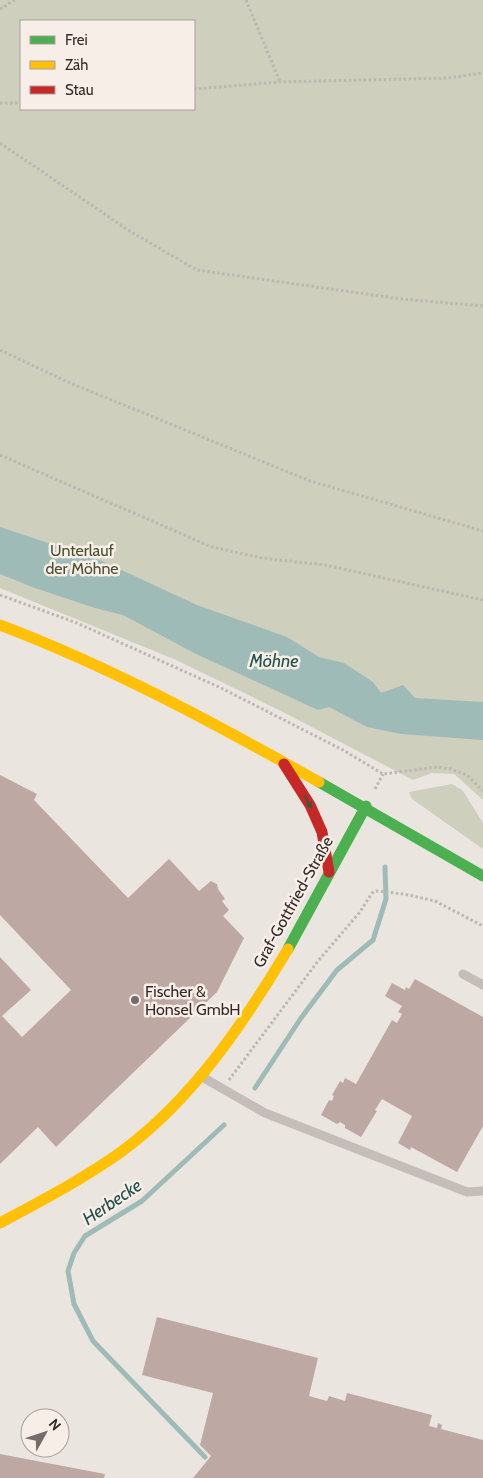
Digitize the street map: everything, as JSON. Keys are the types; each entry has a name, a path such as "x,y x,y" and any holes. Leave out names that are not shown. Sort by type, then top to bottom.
{"main road":[{"path":"0,626 40,640 135,682 366,806 483,876"},
{"path":"282,761 310,805 322,832 329,872"},
{"name":"Graf-Gottfried-Straße","path":"0,1224 79,1180 122,1151 161,1117 201,1077 250,1010 297,934 366,806"}],"lane":[{"path":"463,974 483,985"},
{"path":"201,1077 265,1113 467,1192 483,1191"}],"path":[{"path":"0,9 15,0"},
{"path":"246,0 280,82"},
{"path":"195,89 280,82 447,78 483,73"},
{"path":"0,103 20,103"},
{"path":"0,143 131,232 197,270 401,299 483,306"},
{"path":"0,350 70,383 310,481 483,532"},
{"path":"0,455 212,547 262,558 325,565 483,600"},
{"path":"0,595 76,624 221,688 343,750 383,774 437,767 451,769 467,775 483,791"},
{"path":"223,1088 318,961 360,912 367,898 376,891 404,894 435,901 483,926"}],"green space":[{"name":"Unterlauf der Möhne","path":"0,0 483,0 483,800 454,774 432,773 413,780 281,711 176,660 0,588"},
{"path":"452,784 463,791 483,823 483,849 412,799 409,792"}],"water":[{"name":"Möhne","path":"0,527 102,561 197,605 287,637 319,657 344,663 373,682 381,693 403,685 415,698 483,702 483,740 401,734 367,727 329,707 318,710 194,653 123,615 95,608 35,588 0,574"}],"building":[{"name":"Fischer & Honsel GmbH","path":"0,775 37,794 34,800 128,898 169,859 199,891 211,881 217,884 225,899 222,901 229,910 223,916 244,938 217,992 56,1147 38,1127 0,1164 0,957 31,990 2,1016 22,1037 71,990 0,915"},
{"path":"415,979 483,1017 483,1126 457,1172 411,1147 410,1150 398,1143 412,1116 382,1099 361,1137 345,1128 345,1125 340,1122 337,1124 321,1115 329,1100 332,1101 334,1096 332,1095 340,1081 343,1083 345,1078 356,1084 392,1020 397,1023 402,1014 398,1012 402,1006 385,996 392,983 405,990 406,987 409,989"},
{"path":"157,1317 318,1358 309,1396 327,1401 329,1396 345,1401 347,1393 432,1415 429,1426 437,1428 438,1423 442,1425 441,1429 483,1440 483,1478 193,1478 211,1456 200,1445 213,1393 142,1375"},
{"path":"0,1454 105,1474 104,1478 0,1478"}],"waterway":[{"name":"Herbecke","path":"255,1088 301,1018 337,970 373,940 386,899 385,867"},
{"name":"Herbecke","path":"205,1457 93,1341 74,1304 68,1271 74,1253 85,1236 142,1201 224,1125"}],"traffic: fast":[{"path":"319,782 483,876"},
{"path":"288,949 366,806"}],"traffic: slow":[{"path":"0,625 41,641 123,678 202,718 319,782"},
{"path":"0,1223 107,1162 147,1131 194,1084 215,1059 253,1005 288,949"}],"traffic: jam":[{"path":"284,764 310,805 322,832 329,872"}],"place":[{"name":"Fischer & Honsel GmbH","path":"135,1000"}]}
